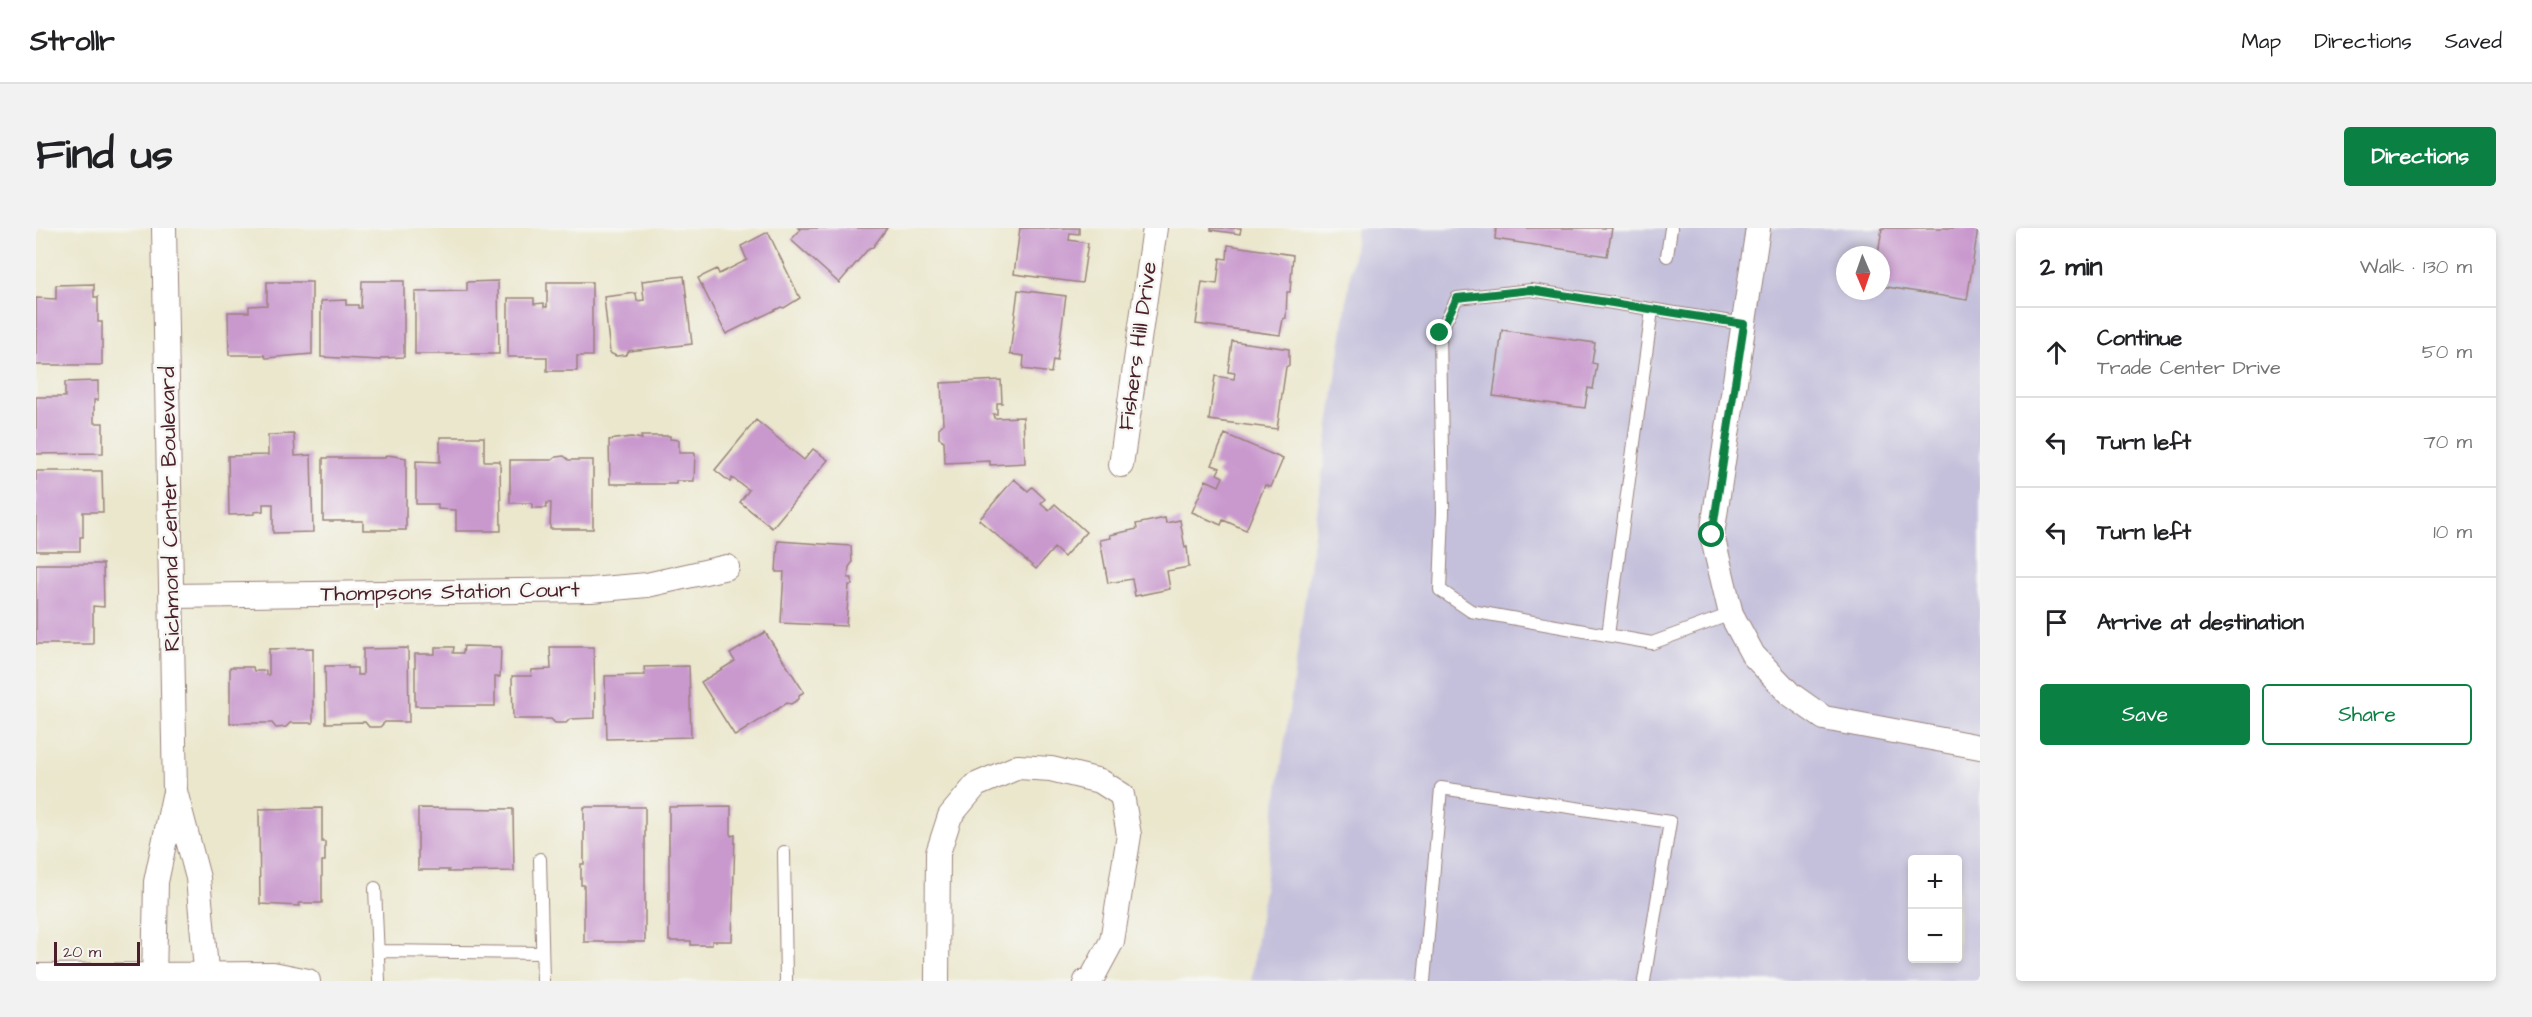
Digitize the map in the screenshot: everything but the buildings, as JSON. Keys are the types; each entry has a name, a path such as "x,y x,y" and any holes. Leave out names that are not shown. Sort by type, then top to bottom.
{"street":[{"name":"Richmond Center Boulevard","path":"154,978 156,882 175,791 164,228"},
{"name":"Fishers Hill Drive","path":"1121,465 1155,228"},
{"path":"1758,228 1712,535 1731,614 1753,655 1790,694 1824,718 1980,747"},
{"name":"Thompsons Station Court","path":"172,596 591,590 647,585 727,567"},
{"path":"937,981 938,854 950,816 976,785 1018,768 1051,769 1100,781 1122,795 1129,835 1112,941 1091,980 1086,981"},
{"name":"Richmond Center Boulevard","path":"175,791 198,878 207,977"},
{"path":"36,976 154,978 273,974 308,981"}],"lane":[{"path":"1667,256 1671,228"},
{"path":"1731,614 1652,643 1471,611 1440,590 1443,512 1440,333 1457,298 1531,290 1744,324"},
{"path":"1608,635 1652,310"},
{"path":"1424,981 1442,788 1670,822 1644,981"},
{"path":"784,852 786,981"},
{"path":"540,859 543,981"},
{"path":"375,888 380,951 379,981"},
{"path":"380,951 542,953"}],"shaded area":[{"path":"1357,228 1980,228 1980,981 1251,981"}],"route":[{"path":"1440,333 1457,298 1531,290 1744,324 1712,535"}]}
